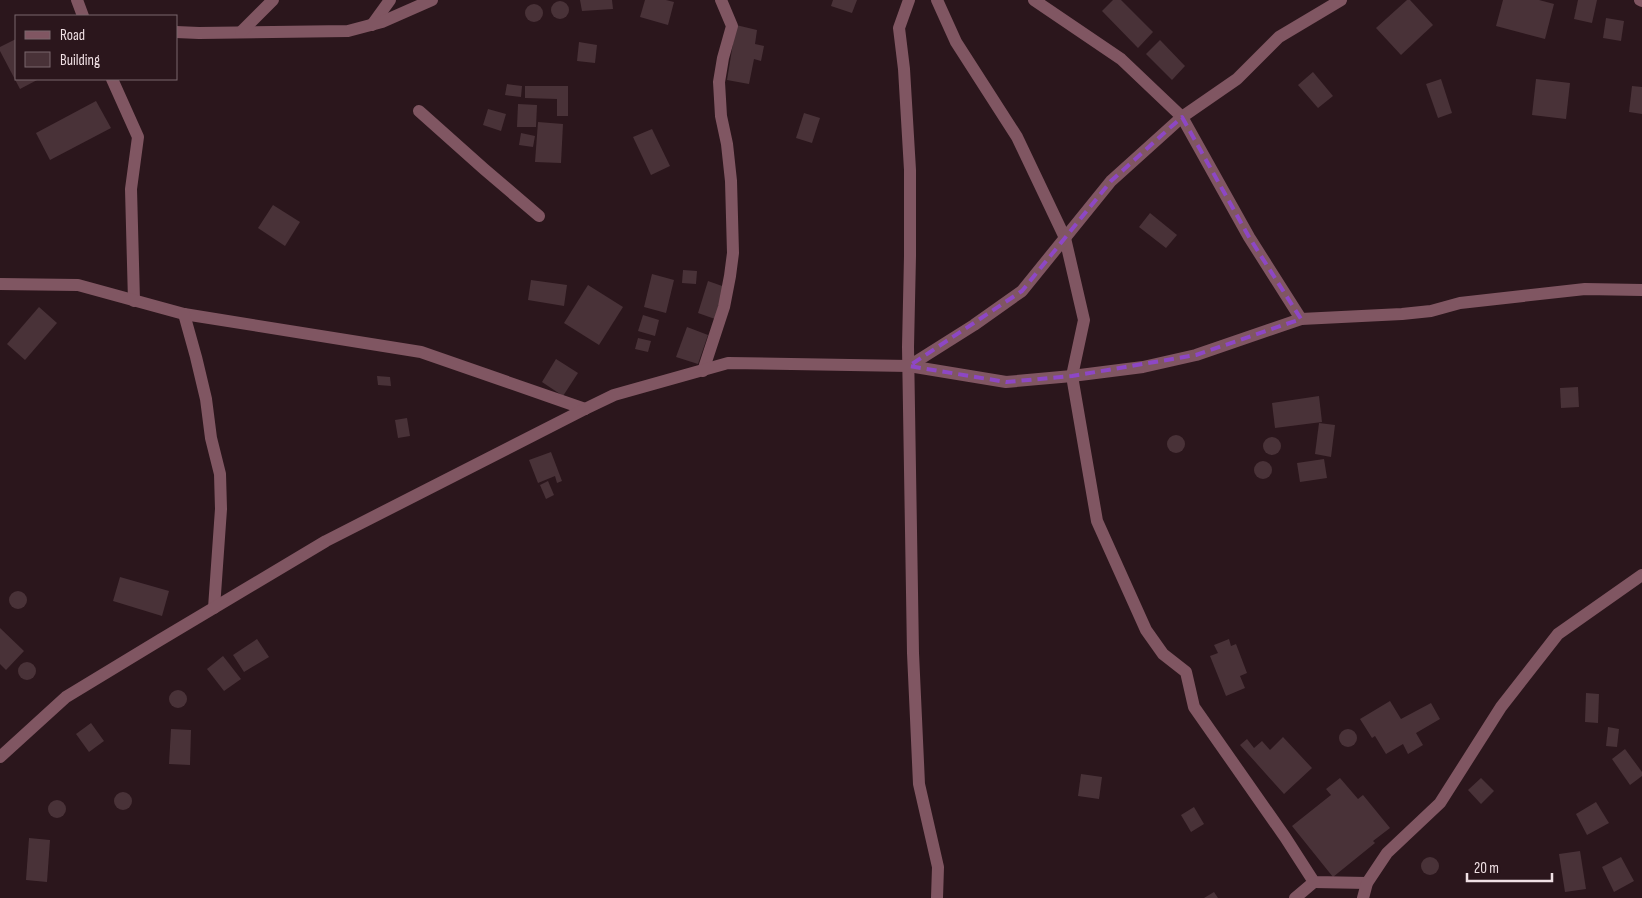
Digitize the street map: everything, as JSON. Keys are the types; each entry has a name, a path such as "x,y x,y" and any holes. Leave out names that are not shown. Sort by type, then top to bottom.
{"street":[{"path":"77,0 83,15"},
{"path":"241,32 273,0"},
{"path":"372,25 390,0"},
{"path":"178,32 348,31 382,22 432,0"},
{"path":"703,371 724,307 732,253 731,181 727,144 721,116 719,82 723,58 732,26 721,0"},
{"path":"909,0 899,28 904,69 910,170 909,366 913,653 919,784 938,867 937,898"},
{"path":"938,0 956,42 1017,137 1065,238 1084,320 1072,376 1097,521 1146,630 1163,654 1186,672 1194,707 1285,836 1314,882"},
{"path":"1034,0 1121,58 1182,118 1249,237 1301,319"},
{"path":"909,366 974,325 1022,290 1111,181 1182,118 1237,79 1279,37 1341,0"},
{"path":"112,80 138,138 131,189 134,301"},
{"path":"419,111 539,216"},
{"path":"0,284 78,285 184,314 421,352 585,409"},
{"path":"0,757 66,697 326,541 614,395 728,364 909,366 1006,382 1072,376 1143,366 1196,355 1301,319 1402,314 1430,311 1460,303 1585,289 1642,290"},
{"path":"184,314 202,382 211,438 220,474 221,509 214,608"},
{"path":"1363,898 1367,883 1387,853 1440,803 1501,707 1558,634 1642,576"},
{"path":"1295,898 1314,882 1367,883"}],"highlighted area":[{"path":"1182,117 1249,237 1301,319 1196,355 1072,376 1006,382 909,366 1022,291 1111,181"}],"building":[{"path":"580,0 612,0 613,9 582,11"},
{"path":"645,0 674,2 668,25 640,17"},
{"path":"833,0 857,0 852,13 831,6"},
{"path":"1113,0 1121,0 1153,32 1138,48 1102,11"},
{"path":"1407,0 1410,0 1433,25 1401,55 1376,28"},
{"path":"1503,0 1539,0 1554,4 1545,39 1496,26"},
{"path":"1578,0 1597,0 1592,23 1574,19"},
{"path":"560,1 568,6 569,10 564,18 560,19 552,14 551,10 556,2"},
{"path":"534,4 540,7 543,13 540,19 534,22 528,19 525,13 528,7"},
{"path":"1606,18 1624,21 1621,41 1603,38"},
{"path":"736,25 757,30 755,44 764,46 761,61 754,59 749,84 727,80"},
{"path":"15,40 15,80 0,51 0,47"},
{"path":"1160,40 1185,66 1172,80 1146,54"},
{"path":"579,42 597,45 595,63 577,61"},
{"path":"1313,72 1333,96 1318,108 1298,85"},
{"path":"1441,79 1452,113 1438,118 1426,84"},
{"path":"1536,79 1570,83 1566,119 1532,115"},
{"path":"15,80 37,80 20,89"},
{"path":"507,84 522,86 521,97 505,95"},
{"path":"525,86 568,86 568,116 557,116 557,99 525,98"},
{"path":"1632,86 1642,87 1642,114 1629,112"},
{"path":"96,101 111,128 50,160 36,133"},
{"path":"518,104 537,105 536,127 517,127"},
{"path":"488,109 506,114 501,131 483,125"},
{"path":"804,113 820,118 812,143 796,138"},
{"path":"538,122 563,124 561,163 535,162"},
{"path":"652,129 670,166 651,175 633,137"},
{"path":"521,133 535,136 533,147 519,145"},
{"path":"273,205 300,222 285,246 258,228"},
{"path":"1150,213 1177,235 1166,248 1139,227"},
{"path":"683,270 697,271 696,284 682,283"},
{"path":"652,274 674,280 666,313 644,307"},
{"path":"531,280 567,285 564,306 528,300"},
{"path":"708,281 725,287 715,319 698,313"},
{"path":"588,285 623,307 599,345 564,323"},
{"path":"39,307 57,323 25,360 7,344"},
{"path":"643,315 659,320 655,336 638,331"},
{"path":"687,327 708,335 698,364 676,357"},
{"path":"638,338 651,341 648,352 635,349"},
{"path":"556,359 578,373 563,396 542,382"},
{"path":"377,376 390,377 391,386 378,385"},
{"path":"1578,387 1579,407 1561,408 1560,388"},
{"path":"1319,396 1322,422 1275,428 1272,403"},
{"path":"407,418 410,436 398,438 395,420"},
{"path":"1319,423 1335,425 1331,457 1315,454"},
{"path":"1176,435 1182,438 1185,444 1182,450 1176,453 1170,450 1167,444 1170,438"},
{"path":"1272,437 1278,440 1281,446 1278,452 1272,455 1266,452 1263,446 1266,440"},
{"path":"551,452 562,481 557,483 555,476 538,483 529,460"},
{"path":"1324,459 1327,478 1300,482 1297,463"},
{"path":"1263,461 1269,464 1272,470 1269,476 1263,479 1257,476 1254,470 1257,464"},
{"path":"548,481 554,495 546,499 540,485"},
{"path":"120,577 169,591 162,616 113,601"},
{"path":"18,591 24,594 27,600 24,606 18,609 12,606 9,600 12,594"},
{"path":"0,628 24,651 6,670 0,664"},
{"path":"257,639 269,657 244,672 233,655"},
{"path":"1229,639 1231,646 1236,644 1247,673 1240,676 1245,688 1226,696 1210,656 1218,653 1214,645"},
{"path":"223,656 241,679 224,691 207,669"},
{"path":"27,662 33,665 36,671 33,677 27,680 21,677 18,671 21,665"},
{"path":"178,690 184,693 187,699 184,705 178,708 172,705 169,699 172,693"},
{"path":"1586,693 1599,694 1598,723 1585,722"},
{"path":"1390,701 1401,719 1431,703 1440,719 1416,733 1423,745 1408,754 1403,744 1386,754 1375,736 1372,738 1360,719"},
{"path":"91,723 104,741 89,752 76,734"},
{"path":"1608,727 1619,729 1617,747 1606,746"},
{"path":"171,729 191,730 190,765 169,764"},
{"path":"1348,729 1354,732 1357,738 1354,744 1348,747 1342,744 1339,738 1342,732"},
{"path":"1283,737 1312,768 1284,794 1240,745 1247,739 1254,748 1262,741 1270,750"},
{"path":"1625,749 1642,772 1642,776 1630,785 1612,759"},
{"path":"1081,774 1102,777 1099,799 1078,796"},
{"path":"1340,778 1358,799 1363,795 1390,828 1373,841 1375,843 1333,877 1292,826 1331,795 1326,789"},
{"path":"1481,778 1494,791 1481,804 1468,790"},
{"path":"123,792 129,795 132,801 129,807 123,810 117,807 114,801 117,795"},
{"path":"57,800 63,803 66,809 63,815 57,818 51,815 48,809 51,803"},
{"path":"1596,802 1609,823 1587,835 1576,814"},
{"path":"1194,807 1204,824 1191,832 1181,815"},
{"path":"29,838 50,840 47,882 26,880"},
{"path":"1580,851 1586,889 1565,892 1559,854"},
{"path":"1430,857 1436,860 1439,866 1436,872 1430,875 1424,872 1421,866 1424,860"},
{"path":"1621,857 1634,881 1614,892 1602,867"},
{"path":"1214,892 1218,898 1204,898"}]}
